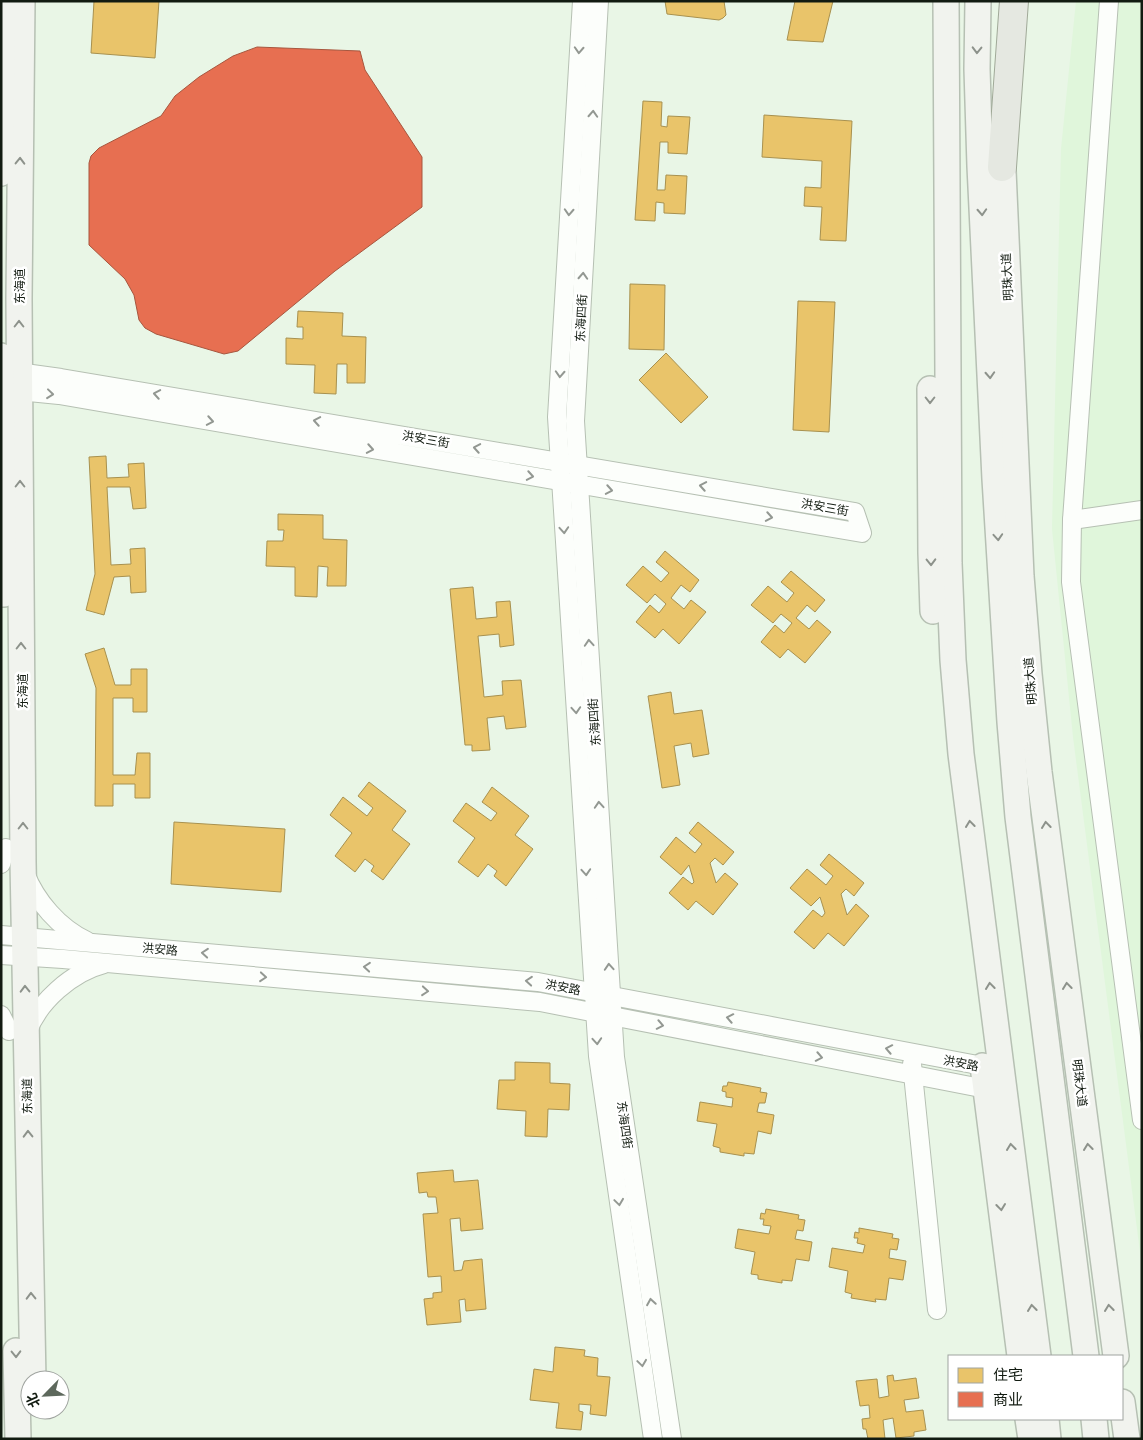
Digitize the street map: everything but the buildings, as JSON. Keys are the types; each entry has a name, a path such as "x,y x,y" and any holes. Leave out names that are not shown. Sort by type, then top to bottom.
{"main road":[{"path":"1002,167 1014,1"}],"street":[{"path":"1,172 2,1"},
{"name":"东海道","path":"18,1439 10,858 7,380 22,1"},
{"name":"东海四街","path":"582,1 557,417 569,463 578,484 602,994"},
{"name":"东海四街","path":"600,1 575,421 569,463 561,481 604,1014 615,1057 672,1439"},
{"path":"929,1 931,566 944,763 991,1078 1038,1355"},
{"path":"946,1 948,467 952,660 991,1078 1020,1355"},
{"name":"明珠大道","path":"978,1 977,69 980,166 994,479 1011,731 1019,826 1086,1355"},
{"name":"明珠大道","path":"1002,1 1000,69 1002,167 1021,567 1028,674 1039,772 1116,1355"},
{"path":"1109,1 1072,520 1071,582 1142,1120"},
{"name":"东海道","path":"1,356 7,380"},
{"name":"洪安三街","path":"7,380 71,380 855,512 862,533 59,395 7,380"},
{"path":"1072,520 1142,510"},
{"path":"10,858 29,881 44,906 68,929 89,943"},
{"name":"洪安路","path":"11,946 89,943 538,982 911,1053 991,1078"},
{"name":"洪安路","path":"11,946 110,964 540,1002 912,1075 991,1078"},
{"path":"12,1028 34,1018 61,988 86,971 110,964"},
{"name":"东海四街","path":"604,1014 598,1056 653,1439"},
{"name":"东海道","path":"12,1028 33,1370"},
{"path":"911,1053 937,1310"},
{"path":"1123,1405 1131,1432"},
{"path":"34,1420 35,1439"},
{"path":"1028,1420 1031,1439"},
{"path":"1046,1420 1048,1439"},
{"path":"1094,1420 1096,1439"}],"shaded area":[{"path":"1076,1 1142,1 1142,1267 1073,737 1052,529 1061,149"}]}
